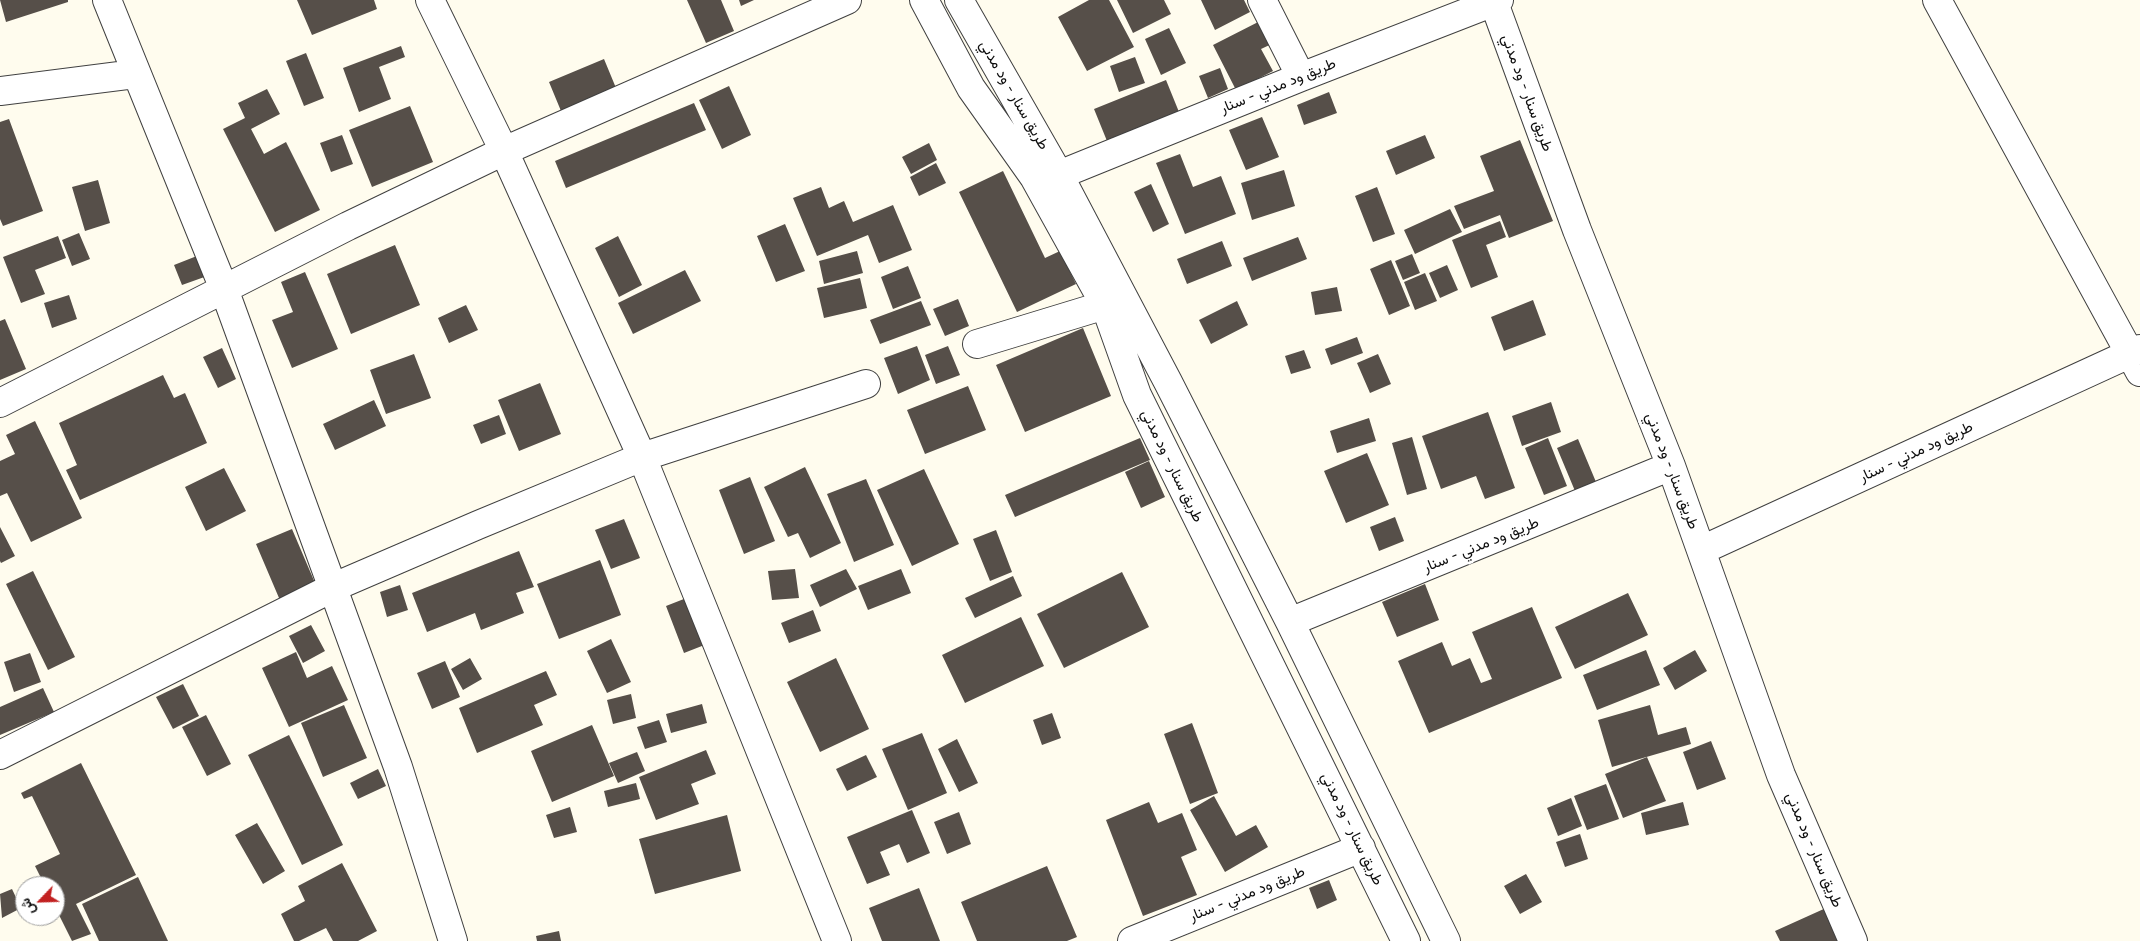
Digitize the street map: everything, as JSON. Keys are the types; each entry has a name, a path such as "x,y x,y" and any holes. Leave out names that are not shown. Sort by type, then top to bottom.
{"street":[{"path":"106,0 224,289 334,587 398,767 448,939"},
{"path":"430,0 504,151 642,457 837,941"},
{"path":"0,403 224,289 504,151 846,0"},
{"name":"طريق سنار - ود مدني","path":"924,0 971,88 1034,177 1105,305 1137,395 1406,941"},
{"name":"طريق سنار - ود مدني","path":"960,0 1059,175 1290,622 1446,941"},
{"path":"1262,0 1301,77"},
{"name":"طريق ود مدني - سنار","path":"1702,550 2137,358 1937,0"},
{"name":"طريق سنار - ود مدني","path":"1495,1 1577,230 1671,466 1781,775 1853,941"},
{"name":"طريق ود مدني - سنار","path":"1059,175 1495,1"},
{"path":"0,91 135,74"},
{"path":"977,344 1105,305"},
{"path":"0,755 334,587 642,457 866,384"},
{"name":"طريق ود مدني - سنار","path":"1290,622 1671,466"},
{"name":"طريق ود مدني - سنار","path":"1132,941 1361,848"}],"building":[{"path":"0,0 68,0 68,2 6,22"},
{"path":"297,0 374,0 377,9 312,35"},
{"path":"687,0 721,0 734,31 706,43"},
{"path":"739,0 754,0 741,6"},
{"path":"1089,0 1109,0 1134,47 1087,71 1058,17"},
{"path":"1117,0 1164,0 1171,14 1133,33"},
{"path":"1201,0 1244,0 1250,12 1215,30"},
{"path":"1266,18 1278,41 1261,49 1273,71 1236,90 1213,45"},
{"path":"1169,28 1186,63 1161,75 1145,39"},
{"path":"401,46 405,57 379,67 391,99 359,112 343,68"},
{"path":"306,53 324,98 304,106 286,61"},
{"path":"1135,57 1145,83 1119,92 1110,66"},
{"path":"604,59 616,88 561,111 549,82"},
{"path":"1220,68 1228,89 1208,98 1199,76"},
{"path":"1166,80 1179,112 1107,141 1094,109"},
{"path":"729,86 751,135 722,149 699,100"},
{"path":"267,89 280,114 251,129 264,154 286,142 320,210 275,232 223,129 245,118 238,103"},
{"path":"1329,92 1337,113 1304,125 1297,105"},
{"path":"694,103 706,130 566,188 555,161"},
{"path":"410,106 433,162 372,187 349,130"},
{"path":"1262,117 1279,157 1246,170 1229,130"},
{"path":"9,119 43,211 3,226 0,219 0,122"},
{"path":"342,135 353,164 331,172 320,143"},
{"path":"1425,135 1435,158 1396,175 1386,151"},
{"path":"1520,140 1553,221 1509,238 1500,215 1464,229 1454,206 1494,191 1480,156"},
{"path":"929,143 937,160 911,174 902,157"},
{"path":"1180,154 1193,187 1221,176 1236,214 1185,234 1156,163"},
{"path":"936,163 946,183 919,196 910,177"},
{"path":"1284,170 1295,206 1252,220 1241,183"},
{"path":"1003,171 1045,258 1060,251 1076,284 1017,312 959,192"},
{"path":"98,180 110,223 85,231 72,187"},
{"path":"1151,184 1169,224 1153,232 1134,192"},
{"path":"821,187 829,208 844,201 853,222 893,205 912,250 879,263 868,235 817,256 793,198"},
{"path":"1377,187 1395,234 1373,242 1355,196"},
{"path":"1450,209 1462,232 1415,254 1404,230"},
{"path":"1500,221 1506,237 1486,245 1498,277 1471,288 1452,240"},
{"path":"785,224 805,271 776,282 757,236"},
{"path":"79,233 90,259 72,266 62,240"},
{"path":"58,236 66,258 35,270 45,294 21,303 3,257"},
{"path":"618,236 642,285 619,297 595,248"},
{"path":"1298,237 1307,259 1252,281 1243,258"},
{"path":"1222,241 1232,266 1187,284 1177,259"},
{"path":"395,245 420,305 351,334 327,274"},
{"path":"857,251 863,273 824,284 819,261"},
{"path":"202,254 210,275 182,285 174,265"},
{"path":"1412,254 1420,273 1403,280 1395,261"},
{"path":"1391,260 1410,306 1389,315 1370,269"},
{"path":"1447,265 1458,290 1440,298 1429,273"},
{"path":"908,266 921,298 893,309 881,277"},
{"path":"685,270 701,301 633,334 618,303"},
{"path":"305,272 338,349 292,368 272,320 293,312 281,282"},
{"path":"1425,273 1437,301 1415,310 1404,282"},
{"path":"860,278 867,308 824,318 817,288"},
{"path":"1337,287 1342,311 1315,315 1311,292"},
{"path":"69,295 77,319 52,328 44,303"},
{"path":"958,299 969,326 945,336 933,309"},
{"path":"1533,300 1546,335 1504,351 1491,317"},
{"path":"921,301 931,325 880,344 870,320"},
{"path":"1237,301 1248,325 1211,344 1199,320"},
{"path":"466,305 478,330 449,343 438,318"},
{"path":"5,319 26,369 0,380 0,321"},
{"path":"1083,328 1111,396 1025,432 996,365"},
{"path":"1357,337 1363,353 1331,365 1325,349"},
{"path":"917,346 930,380 898,394 884,358"},
{"path":"948,346 960,375 936,384 925,355"},
{"path":"222,348 236,379 218,388 203,357"},
{"path":"1304,350 1311,368 1291,374 1285,356"},
{"path":"414,354 431,398 386,414 370,370"},
{"path":"1378,354 1391,384 1370,393 1357,363"},
{"path":"163,375 174,398 185,393 207,443 80,500 66,470 77,465 59,423"},
{"path":"540,383 561,434 519,451 498,400"},
{"path":"968,386 986,430 925,454 907,410"},
{"path":"374,400 386,426 335,450 323,424"},
{"path":"1551,402 1561,432 1522,446 1512,416"},
{"path":"1488,412 1515,488 1485,499 1476,476 1441,489 1422,436"},
{"path":"499,415 506,434 481,444 473,425"},
{"path":"1369,418 1376,441 1337,453 1330,431"},
{"path":"35,421 82,518 31,542 7,493 0,496 0,461 15,454 6,435"},
{"path":"1412,437 1427,489 1407,495 1392,443"},
{"path":"1140,438 1150,460 1015,517 1005,495"},
{"path":"1548,438 1567,486 1544,495 1525,448"},
{"path":"1578,439 1596,482 1575,491 1557,448"},
{"path":"1367,453 1389,505 1346,523 1324,471"},
{"path":"1149,461 1165,497 1141,508 1125,472"},
{"path":"805,467 841,543 810,558 798,533 788,537 764,487"},
{"path":"224,468 246,511 206,531 185,487"},
{"path":"924,469 959,544 912,566 877,490"},
{"path":"750,477 775,541 744,554 719,490"},
{"path":"866,479 894,545 854,562 827,494"},
{"path":"1395,517 1404,541 1379,551 1370,527"},
{"path":"624,519 640,558 611,569 595,530"},
{"path":"0,527 15,556 1,563 0,561"},
{"path":"292,529 318,590 282,605 256,544"},
{"path":"996,530 1012,572 990,581 973,539"},
{"path":"519,551 534,587 516,593 524,613 481,630 475,613 427,632 412,593"},
{"path":"600,560 621,615 559,639 537,584"},
{"path":"795,569 799,598 772,600 768,571"},
{"path":"846,569 857,589 820,607 810,585"},
{"path":"901,569 911,593 868,610 858,586"},
{"path":"33,571 75,657 48,670 6,584"},
{"path":"1122,572 1149,627 1064,668 1037,614"},
{"path":"1013,576 1022,596 975,618 965,598"},
{"path":"1425,584 1439,620 1397,637 1382,602"},
{"path":"400,585 408,610 387,617 380,592"},
{"path":"1628,593 1648,635 1575,669 1555,627"},
{"path":"689,597 707,644 684,653 666,606"},
{"path":"1532,607 1562,678 1429,733 1398,661 1442,642 1452,666 1470,658 1481,683 1492,679 1472,632"},
{"path":"813,610 821,631 789,643 781,623"},
{"path":"1021,617 1044,666 965,703 942,655"},
{"path":"311,625 325,651 303,663 289,636"},
{"path":"611,639 631,682 607,693 587,651"},
{"path":"1646,650 1660,685 1597,710 1583,675"},
{"path":"1695,650 1707,671 1675,690 1663,668"},
{"path":"296,652 307,678 332,666 348,700 289,727 262,668"},
{"path":"30,653 41,682 14,692 4,662"},
{"path":"470,658 482,679 463,690 451,669"},
{"path":"836,658 869,729 820,752 787,682"},
{"path":"445,661 460,697 432,709 417,673"},
{"path":"546,671 557,695 534,705 543,725 477,753 459,708"},
{"path":"183,684 199,716 173,729 156,697"},
{"path":"43,688 54,712 0,735 0,707"},
{"path":"631,694 636,718 613,724 607,700"},
{"path":"702,704 707,723 671,733 666,714"},
{"path":"344,705 367,758 323,777 301,723"},
{"path":"1650,705 1658,735 1686,727 1691,744 1612,767 1598,720"},
{"path":"1052,713 1061,738 1042,745 1033,720"},
{"path":"206,715 231,764 207,776 182,727"},
{"path":"659,720 667,742 645,749 637,727"},
{"path":"1192,723 1218,793 1190,804 1164,734"},
{"path":"592,725 614,776 552,802 531,751"},
{"path":"922,733 947,793 908,810 882,749"},
{"path":"289,735 343,845 302,865 248,755"},
{"path":"957,739 978,783 959,792 938,749"},
{"path":"1711,741 1726,779 1697,790 1683,752"},
{"path":"706,750 716,774 691,784 699,804 656,820 639,777"},
{"path":"637,752 645,771 618,783 609,763"},
{"path":"866,755 877,777 847,791 836,769"},
{"path":"1647,757 1666,801 1623,818 1605,774"},
{"path":"81,763 136,875 76,904 91,934 72,941 64,926 65,876 40,876 35,866 60,854 32,796 24,799 21,793"},
{"path":"378,769 386,786 358,799 350,783"},
{"path":"636,783 640,799 608,807 604,791"},
{"path":"1606,784 1619,819 1587,830 1574,796"},
{"path":"1214,796 1236,836 1256,825 1268,847 1225,872 1190,810"},
{"path":"1571,798 1582,826 1558,836 1547,808"},
{"path":"1149,802 1158,823 1182,813 1197,850 1181,857 1197,895 1143,916 1106,820"},
{"path":"1683,802 1689,825 1646,835 1641,813"},
{"path":"570,807 577,832 554,838 546,815"},
{"path":"912,810 930,853 907,863 899,844 880,852 890,875 867,884 847,837"},
{"path":"959,812 971,844 947,854 934,822"},
{"path":"727,815 741,871 655,894 639,839"},
{"path":"257,823 285,871 263,884 235,835"},
{"path":"1580,834 1588,859 1565,867 1556,842"},
{"path":"342,863 377,931 358,941 333,941 326,928 299,941 294,941 281,914 305,901 298,886"},
{"path":"1047,866 1077,937 1067,941 977,941 961,902"},
{"path":"1526,874 1542,902 1520,914 1504,886"},
{"path":"138,877 168,941 99,941 82,904"},
{"path":"1329,880 1337,900 1317,909 1309,888"},
{"path":"919,888 940,941 882,941 869,908"},
{"path":"12,889 15,895 15,911 2,918 0,894"},
{"path":"1837,903 1848,941 1780,941 1775,931"},
{"path":"559,931 561,941 537,941 536,936"}]}
